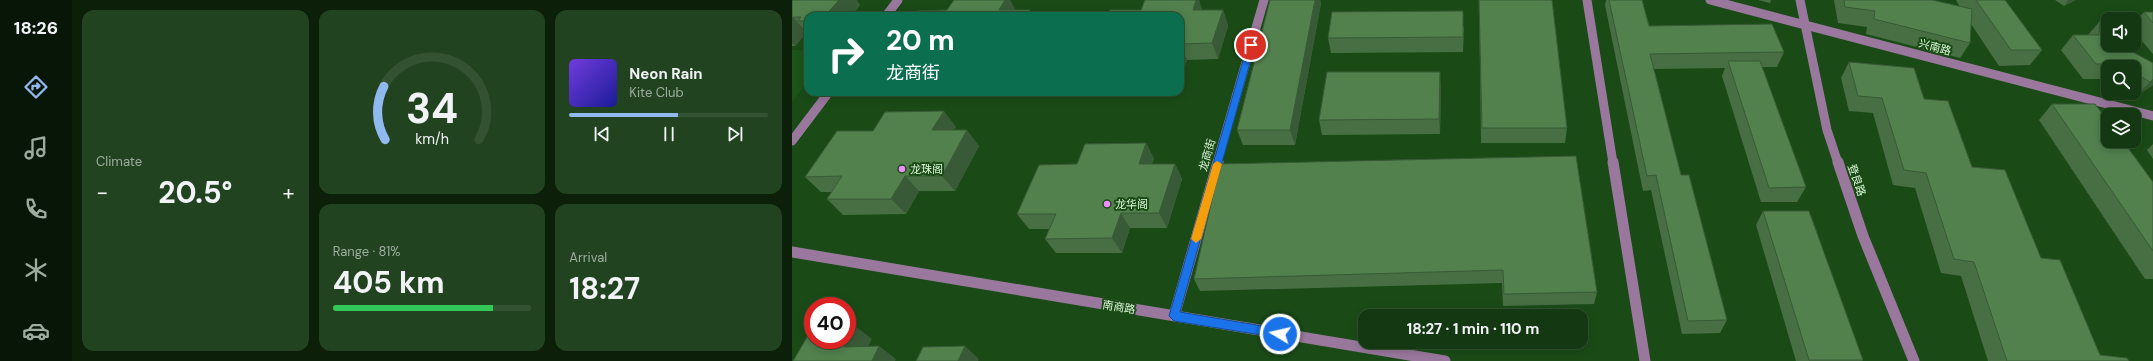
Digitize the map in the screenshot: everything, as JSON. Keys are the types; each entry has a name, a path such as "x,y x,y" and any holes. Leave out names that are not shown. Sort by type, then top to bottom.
{"street":[{"path":"889,12 898,0"},
{"name":"龙商街","path":"1174,316 1264,0"},
{"path":"1588,0 1645,361"},
{"name":"兴南路","path":"1710,0 2153,116"},
{"name":"登良路","path":"1800,0 1827,130 1863,236 1914,361"},
{"path":"792,141 826,96"},
{"name":"南商路","path":"792,252 1446,361"}],"shaded area":[{"path":"792,50 804,50 804,86 792,102"}],"building":[{"path":"792,0 839,0 828,12 804,12 804,21 798,21 801,17 792,18"},
{"path":"954,0 1005,0 999,10 1030,10 1029,12 916,12 947,10"},
{"path":"1145,0 1196,0 1193,10 1223,10 1212,43 1184,44 1184,12 1109,12 1110,10 1141,10"},
{"path":"1270,0 1315,0 1290,130 1237,130"},
{"path":"1479,0 1552,0 1567,128 1482,128"},
{"path":"1609,0 1642,0 1649,26 1772,24 1784,52 1650,54 1681,175 1689,175 1727,320 1688,321 1656,175 1647,176"},
{"path":"1844,0 1932,0 1972,9 1970,43 1874,19 1875,11 1845,7"},
{"path":"1976,0 2005,0 2042,50 2011,50"},
{"path":"1463,11 1463,37 1328,38 1332,12"},
{"path":"2144,12 2153,12 2153,23"},
{"path":"2100,21 2101,52 2133,52 2153,63 2153,79 2150,82 2141,76 2141,60 2101,60 2101,64 2096,64 2073,35 2099,35"},
{"path":"1728,61 1760,61 1806,187 1769,188"},
{"path":"1849,62 1914,68 1924,99 1948,101 1972,167 2005,170 2041,258 2060,260 2100,355 2127,358 2129,361 2007,361 1974,262 1954,259 1926,173 1904,170 1882,98 1858,96"},
{"path":"1327,72 1440,72 1439,119 1319,120"},
{"path":"2052,104 2095,104 2101,112 2101,148 2128,148 2153,182 2153,251"},
{"name":"龙珠阁","path":"944,111 932,130 967,130 942,176 905,176 891,199 827,199 842,176 805,177 837,131 873,131 885,112"},
{"name":"龙华阁","path":"1146,143 1139,164 1175,164 1159,213 1121,213 1112,238 1045,239 1056,214 1017,214 1039,165 1077,164 1085,144"},
{"path":"1576,156 1597,292 1504,294 1503,270 1194,279 1220,164"},
{"path":"1763,211 1809,211 1863,360 1809,360"},
{"path":"804,342 804,349 856,349 856,347 879,346 872,361 793,361"},
{"path":"965,346 958,361 916,361 923,347"}],"slow traffic":[{"path":"1196,239 1217,164"}],"place":[{"name":"龙珠阁","path":"902,169"},
{"name":"龙华阁","path":"1107,204"}],"route":[{"path":"1251,45 1174,316 1280,334"}]}
